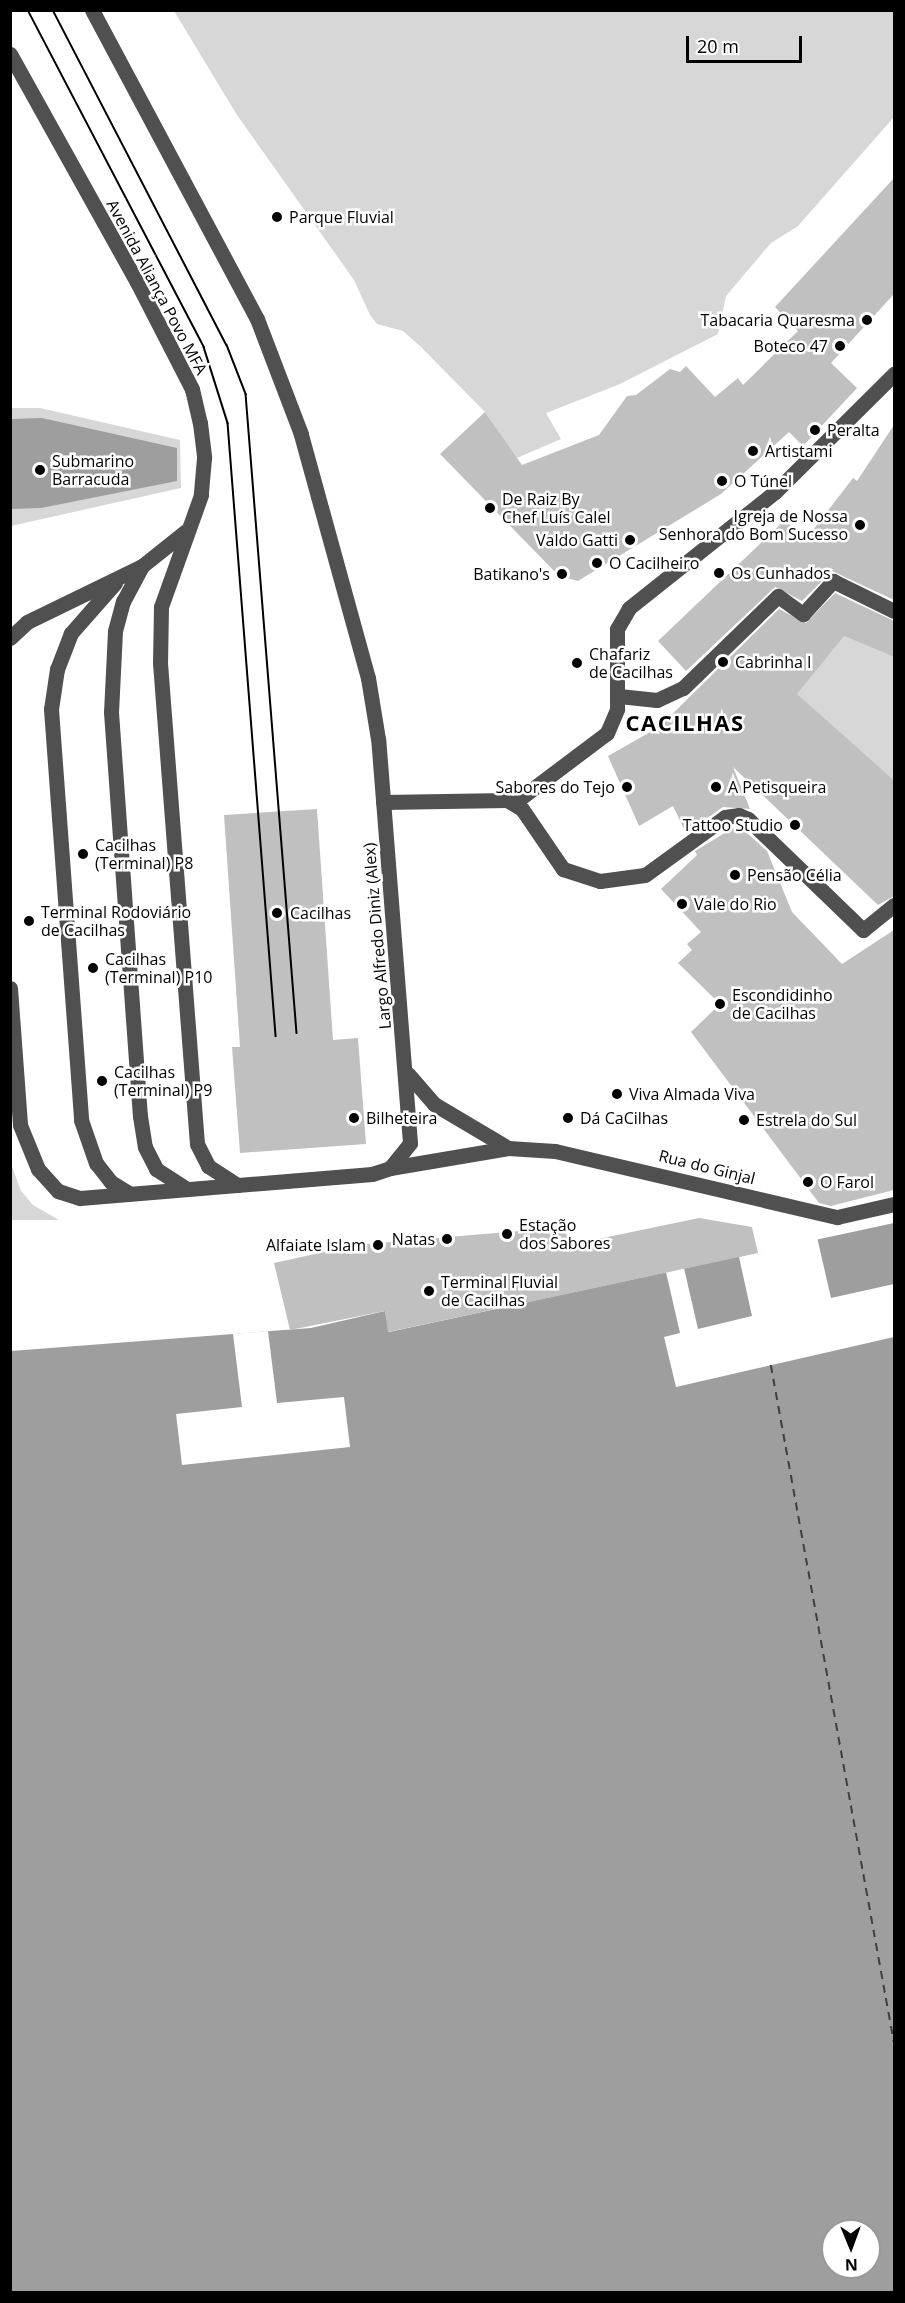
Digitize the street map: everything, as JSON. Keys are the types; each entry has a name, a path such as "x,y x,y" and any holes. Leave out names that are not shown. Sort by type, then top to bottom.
{"street":[{"name":"Largo Alfredo Diniz (Alex)","path":"92,10 257,320 301,434 368,678 383,802 408,1074 410,1143 390,1168"},
{"name":"Avenida Aliança Povo MFA","path":"10,54 192,389 204,458 191,527 161,607 160,663 197,1144 208,1166 237,1185"},
{"path":"514,803 528,788 598,744 614,722 618,696 617,629 628,608 775,492 894,374"},
{"path":"10,638 27,621 115,583 142,566 191,527"},
{"path":"142,566 123,601 115,631 111,712 143,1137 156,1168 187,1189"},
{"path":"618,696 657,700 683,688 778,596 803,614 833,581 894,611"},
{"path":"115,583 71,633 51,709 81,1120 96,1162 111,1182 130,1194"},
{"path":"383,802 454,798 514,803 563,868 580,878 616,880 645,875 725,817 739,815 748,819 863,930 894,905"},
{"path":"10,988 20,1125 38,1169 58,1191 80,1198 237,1185 390,1168"},
{"name":"Rua do Ginjal","path":"408,1074 434,1104 508,1148"},
{"name":"Rua do Ginjal","path":"390,1168 508,1148 598,1158 837,1217 894,1204"}],"shaded area":[{"path":"174,11 894,11 894,117 798,226 771,243 726,296 718,334 620,384 546,413 561,439 517,458 485,412 421,347 403,331 377,324 370,315 354,280 237,115"},
{"path":"10,408 40,408 180,440 181,488 11,526"},
{"path":"42,418 177,448 177,481 41,508 11,509 11,419"},
{"path":"842,635 894,657 894,780 793,691"},
{"path":"10,1161 21,1191 33,1205 59,1220 11,1220"},
{"path":"894,1223 894,2292 11,2292 11,1351 311,1328 385,1311 389,1332"}],"pier":[{"path":"817,1237 831,1298 894,1284 894,1337 676,1387 664,1337 680,1333 666,1272 684,1268 698,1329 752,1316 739,1257"},
{"path":"268,1331 277,1403 344,1397 350,1447 182,1465 176,1414 242,1407 233,1334"}],"building":[{"path":"894,178 894,294 831,363 857,388 803,446 789,432 721,494 578,581 559,576 440,454 485,412 522,465 599,435 627,396 636,395 670,369 680,372 686,366 715,397 738,378 743,385 798,331 775,307"},
{"path":"894,425 894,600 832,571 802,601 775,587 686,671 658,641 785,520 806,539 853,478 857,481"},
{"path":"835,593 894,621 894,657 844,636 797,694 894,780 894,896 878,905 733,767 750,809 723,807 686,833 673,806 639,826 608,756 659,727 779,609 806,623"},
{"path":"317,809 333,1040 358,1038 366,1144 240,1153 232,1047 240,1047 224,815"},
{"path":"738,825 767,851 792,912 842,964 894,930 894,1190 831,1206 819,1203 691,1032 720,1004 678,963 692,950 687,944 701,932 661,889 697,855 695,851"},
{"name":"Terminal Fluvial de Cacilhas","path":"699,1218 752,1227 758,1253 388,1332 385,1311 290,1330 274,1263 356,1245 565,1227 569,1245"}],"ferry route":[{"path":"771,1365 894,2042"}],"tram line":[{"path":"28,10 204,347 228,423 276,1036"},
{"path":"53,10 227,345 246,394 297,1033"}],"place":[{"name":"Parque Fluvial","path":"277,217"},
{"name":"Tabacaria Quaresma","path":"867,320"},
{"name":"Boteco 47","path":"840,346"},
{"name":"Peralta","path":"815,430"},
{"name":"Artistami","path":"753,451"},
{"name":"Submarino Barracuda","path":"40,470"},
{"name":"O Túnel","path":"722,481"},
{"name":"De Raiz By Chef Luís Calel","path":"490,508"},
{"name":"Igreja de Nossa Senhora do Bom Sucesso","path":"860,525"},
{"name":"Valdo Gatti","path":"630,540"},
{"name":"O Cacilheiro","path":"597,563"},
{"name":"Os Cunhados","path":"719,573"},
{"name":"Batikano's","path":"562,574"},
{"name":"Cabrinha I","path":"723,662"},
{"name":"Chafariz de Cacilhas","path":"577,663"},
{"name":"Sabores do Tejo","path":"627,787"},
{"name":"A Petisqueira","path":"716,787"},
{"name":"Tattoo Studio","path":"795,825"},
{"name":"Cacilhas (Terminal) P8","path":"83,854"},
{"name":"Pensão Célia","path":"735,875"},
{"name":"Vale do Rio","path":"682,904"},
{"name":"Cacilhas","path":"277,913"},
{"name":"Terminal Rodoviário de Cacilhas","path":"29,921"},
{"name":"Cacilhas (Terminal) P10","path":"93,968"},
{"name":"Escondidinho de Cacilhas","path":"720,1004"},
{"name":"Cacilhas (Terminal) P9","path":"102,1081"},
{"name":"Viva Almada Viva","path":"617,1094"},
{"name":"Bilheteira","path":"354,1118"},
{"name":"Dá CaCilhas","path":"568,1118"},
{"name":"Estrela do Sul","path":"744,1120"},
{"name":"O Farol","path":"808,1182"},
{"name":"Estação dos Sabores","path":"507,1234"},
{"name":"Natas","path":"447,1239"},
{"name":"Alfaiate Islam","path":"378,1245"},
{"name":"Terminal Fluvial de Cacilhas","path":"429,1291"}],"district":[{"name":"CACILHAS","path":"685,723"}]}
